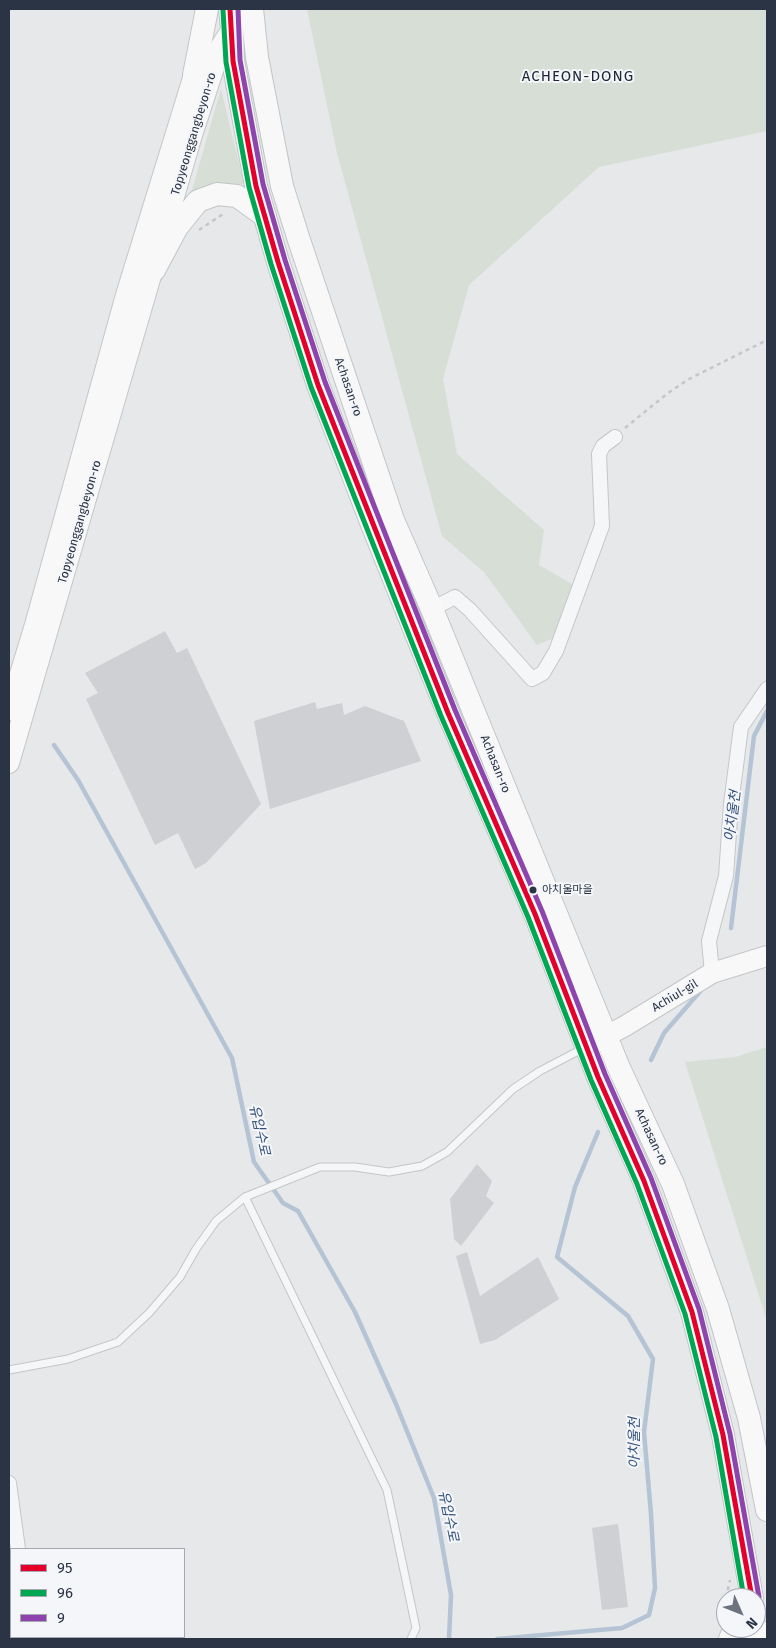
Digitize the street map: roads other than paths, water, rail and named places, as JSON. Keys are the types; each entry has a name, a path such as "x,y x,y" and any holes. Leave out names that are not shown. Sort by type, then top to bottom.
{"main road":[{"path":"194,76 207,9"},
{"name":"Achasan-ro","path":"242,18 233,61 256,186 318,385 448,713 535,914 598,1077 644,1181 692,1312 724,1435 748,1588"},
{"name":"Achasan-ro","path":"242,18 259,66 282,186 290,213 393,520 432,609 619,1068 673,1184 718,1309 749,1418 767,1510"},
{"path":"154,270 177,227 198,201 217,194 238,196 265,216"}],"street":[{"name":"Topyeonggangbeyon-ro","path":"9,710 35,625 126,295 194,76 213,39 242,18"},
{"name":"Topyeonggangbeyon-ro","path":"9,763 192,135 221,46 242,18"},
{"path":"432,609 455,597 470,610 532,679 543,673 556,652 602,526 599,454 603,446 615,437"},
{"path":"712,973 709,941 726,876 731,804 741,727 767,689"},
{"name":"Achiul-gil","path":"587,1047 626,1026 712,973 767,956"},
{"path":"9,1483 18,1548"}],"lane":[{"path":"9,1370 68,1360 118,1342 149,1313 180,1277 196,1249 216,1221 247,1196 320,1167 355,1167 389,1172 422,1166 447,1152 513,1089 540,1071 587,1047"},
{"path":"247,1196 387,1490 416,1628 412,1639"}],"waterway":[{"name":"아치울천","path":"731,928 754,736 767,711"},
{"name":"유입수로","path":"54,745 78,780 232,1058 254,1162 283,1203 298,1211 355,1312 396,1404 434,1498 451,1595 449,1639"},
{"name":"아치울천","path":"651,1060 664,1033 703,988"},
{"name":"아치울천","path":"497,1639 622,1628 649,1615 655,1588 644,1432 653,1359 628,1316 557,1257 575,1187 598,1132"}],"place":[{"name":"아치울마을","path":"533,890"}],"district":[{"name":"ACHEON-DONG","path":"578,77"}]}
